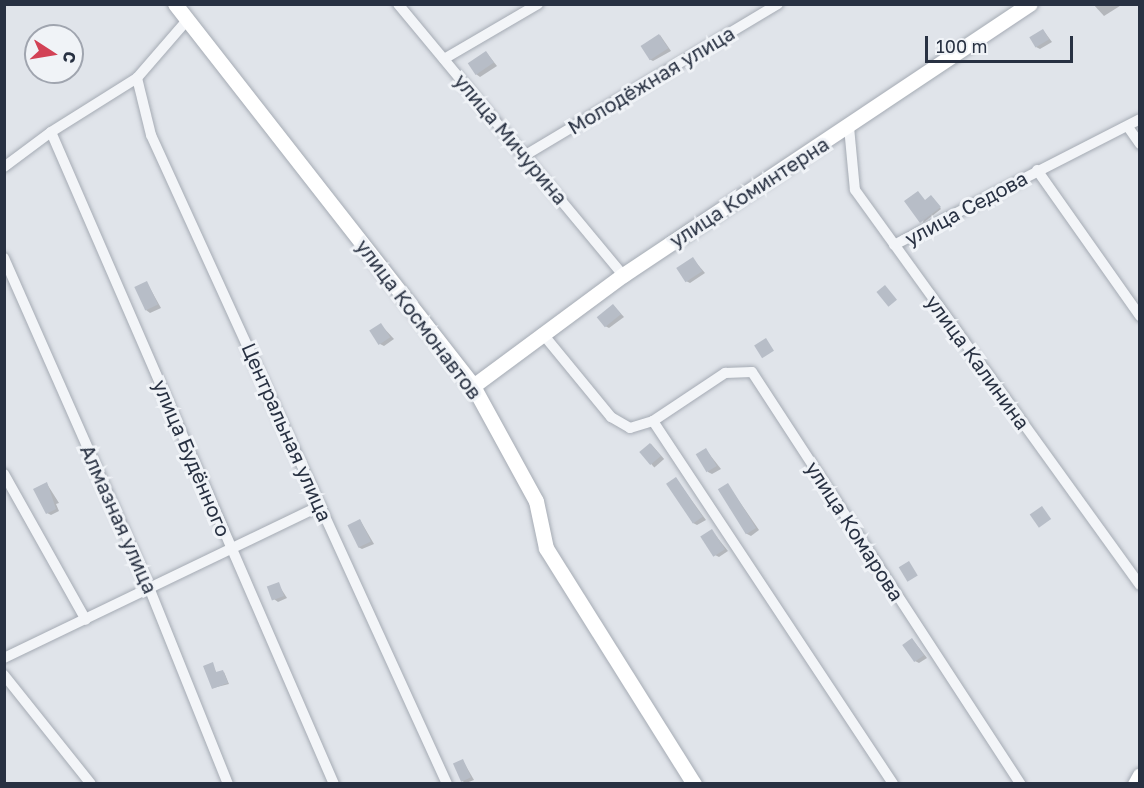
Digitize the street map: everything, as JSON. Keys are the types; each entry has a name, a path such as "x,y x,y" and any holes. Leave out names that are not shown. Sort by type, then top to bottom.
{"street":[{"name":"улица Космонавтов","path":"175,4 189,18 473,386 536,501 546,548 694,783"},
{"name":"улица Мичурина","path":"398,4 623,275"},
{"path":"444,59 538,4"},
{"name":"Молодёжная улица","path":"524,156 778,4"},
{"name":"улица Коминтерна","path":"473,386 623,275 849,127 1030,4"},
{"path":"4,167 51,132 138,78 189,18"},
{"name":"Центральная улица","path":"138,78 151,135 447,783"},
{"name":"улица Седова","path":"894,245 1140,119"},
{"name":"улица Калинина","path":"849,127 855,190 1140,585"},
{"path":"1128,127 1140,144"},
{"name":"улица Будённого","path":"51,132 334,783"},
{"name":"улица Седова","path":"1037,170 1140,316"},
{"name":"Алмазная улица","path":"4,258 148,585 228,783"},
{"name":"улица Комарова","path":"542,333 611,417 630,428 653,421 725,373 752,372 1021,783"},
{"path":"653,421 893,783"},
{"path":"4,474 86,620"},
{"path":"4,658 86,620 148,585 320,506"},
{"path":"4,675 91,783"},
{"path":"1135,783 1140,775"}],"building":[{"path":"1043,29 1049,39 1035,48 1029,37"},
{"path":"659,34 668,48 650,60 641,46"},
{"path":"486,51 494,63 476,75 468,63"},
{"path":"918,191 925,200 931,195 941,207 920,223 904,201"},
{"path":"693,257 702,271 685,282 676,268"},
{"path":"147,281 158,305 145,310 134,287"},
{"path":"885,285 897,300 888,307 876,292"},
{"path":"613,304 621,314 605,327 597,317"},
{"path":"381,323 390,337 379,345 369,331"},
{"path":"766,338 774,351 762,358 754,345"},
{"path":"650,443 661,456 650,465 639,452"},
{"path":"706,448 717,466 707,472 696,454"},
{"path":"676,477 703,517 693,524 666,484"},
{"path":"47,482 56,509 46,514 33,489"},
{"path":"728,483 756,528 746,534 718,489"},
{"path":"1042,506 1051,519 1039,528 1030,515"},
{"path":"360,519 371,541 358,548 347,525"},
{"path":"712,529 725,549 713,557 700,537"},
{"path":"909,561 918,576 907,582 899,567"},
{"path":"279,582 284,596 272,601 267,586"},
{"path":"912,638 924,655 914,662 902,645"},
{"path":"213,662 216,672 223,670 228,683 212,689 203,666"},
{"path":"463,759 471,777 461,782 453,763"}]}
